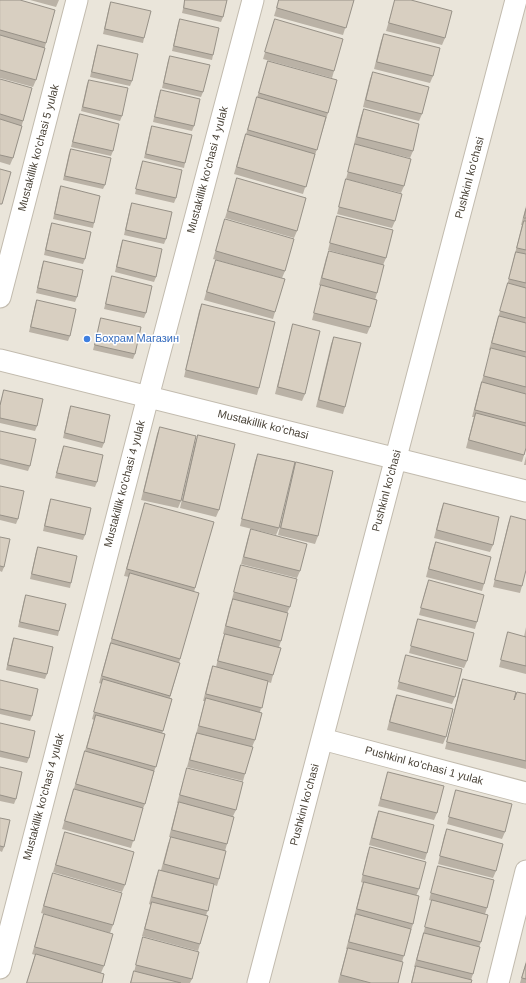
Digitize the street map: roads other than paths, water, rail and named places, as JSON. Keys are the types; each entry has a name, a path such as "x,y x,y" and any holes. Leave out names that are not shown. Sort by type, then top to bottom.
{"street":[{"name":"Mustakillik ko'chasi 5 yulak","path":"0,297 77,0"},
{"name":"Mustakillik ko'chasi 4 yulak","path":"0,968 148,396 253,0"},
{"name":"Pushkinl ko'chasi","path":"258,983 516,0"},
{"name":"Mustakillik ko'chasi","path":"0,360 526,491"},
{"name":"Pushkinl ko'chasi 1 yulak","path":"322,739 526,793"},
{"path":"498,983 526,871"}],"place":[{"name":"Бохрам Магазин","path":"87,339"}]}
